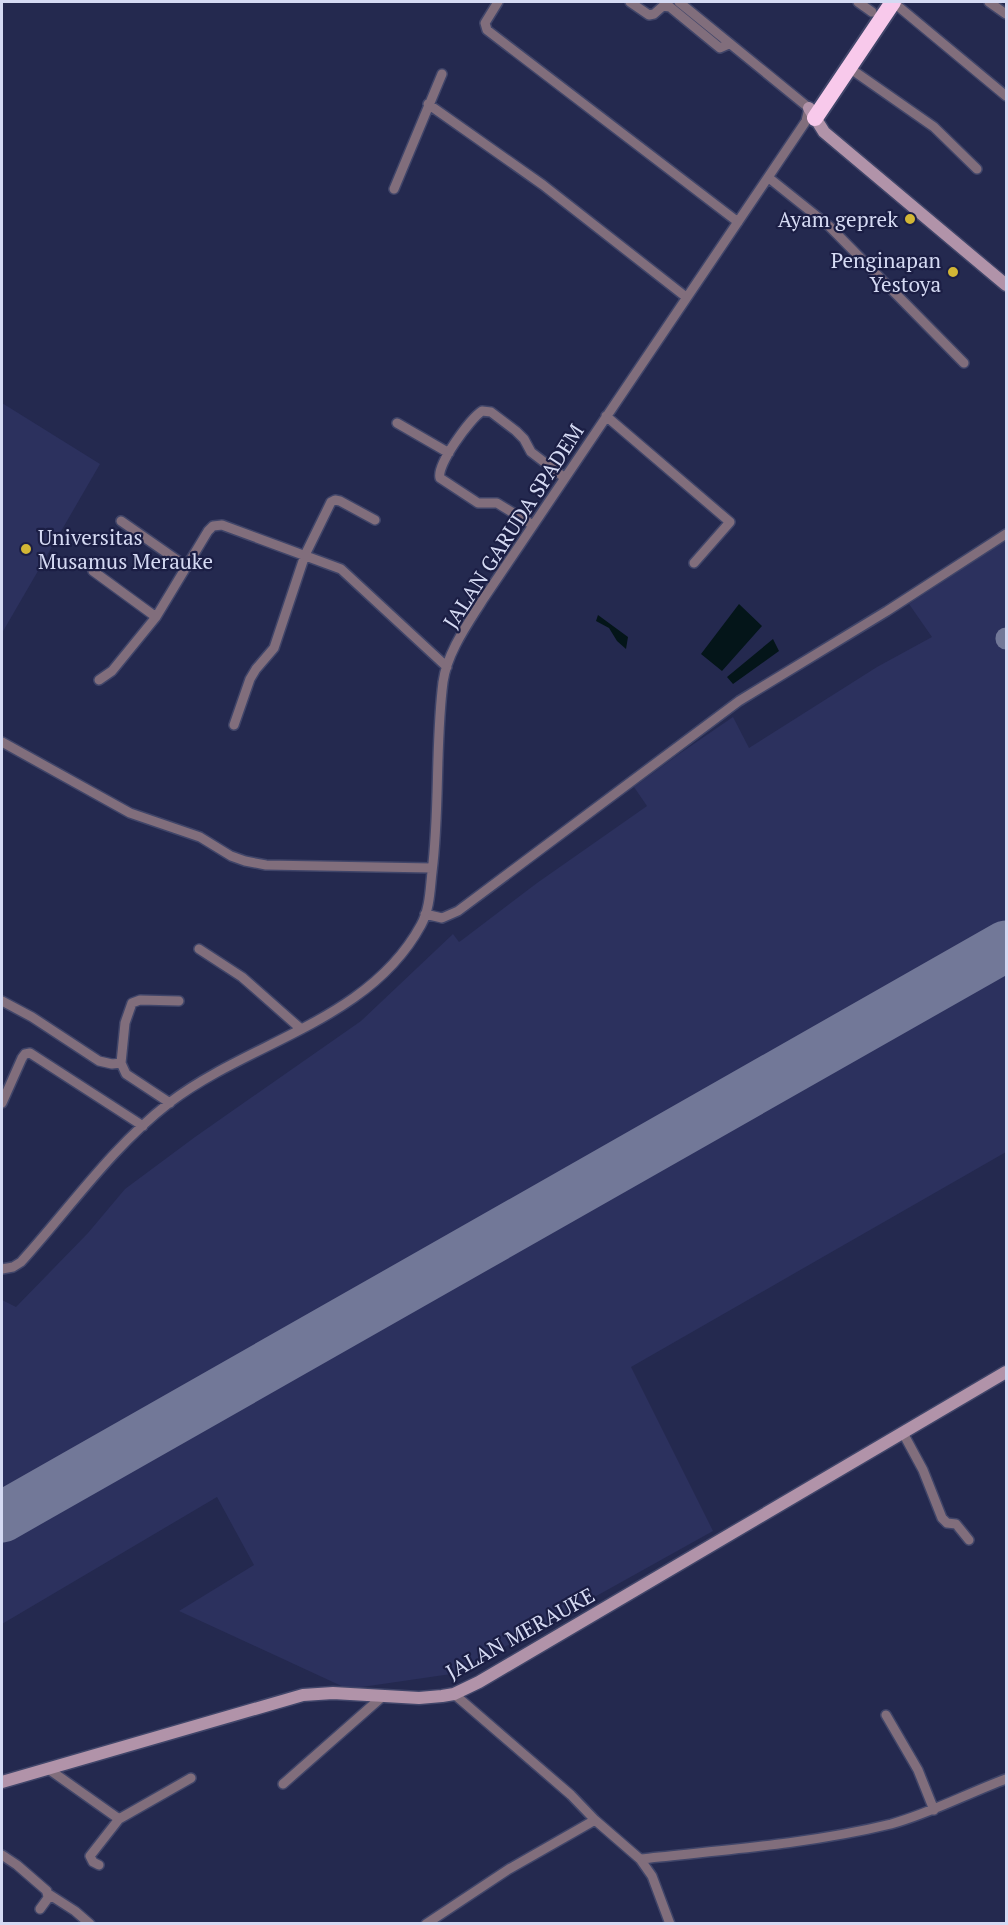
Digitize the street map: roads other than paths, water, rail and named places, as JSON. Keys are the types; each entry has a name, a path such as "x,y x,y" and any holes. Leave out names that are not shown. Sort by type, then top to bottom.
{"highway":[{"path":"810,115 848,67 893,2"},
{"path":"810,115 876,7"}],"street":[{"path":"498,2 485,23 487,30 738,222"},
{"path":"630,2 649,15 654,14 663,6 670,7 720,48 729,44"},
{"path":"679,2 810,115 824,132 1006,285"},
{"path":"858,2 876,7"},
{"path":"893,2 1006,96"},
{"path":"989,2 1006,14"},
{"path":"848,67 934,127 977,169"},
{"path":"394,189 442,74"},
{"path":"428,104 543,185 686,297"},
{"name":"JALAN GARUDA SPADEM","path":"2,1269 13,1267 21,1262 95,1176 170,1103 216,1073 302,1029 352,1000 374,982 420,928 425,914 432,868 443,681 457,645 482,601 810,115"},
{"path":"769,178 829,226 964,363"},
{"path":"533,525 497,503 478,502 440,478 439,473 449,453 472,420 482,411 491,412 522,436 531,452 565,478"},
{"path":"606,416 730,522 694,563"},
{"path":"397,423 449,453"},
{"path":"234,725 250,680 274,648 305,555 333,501 340,501 375,520"},
{"path":"121,521 187,567"},
{"path":"99,680 112,671 156,617 208,531 217,525 227,525 332,565 350,576 447,667"},
{"path":"425,914 442,918 458,911 739,701 887,611 1006,534"},
{"path":"93,570 156,617"},
{"path":"2,742 130,813 200,837 245,861 266,865 432,868"},
{"path":"200,949 243,977 302,1029"},
{"path":"170,1103 126,1074 121,1063 125,1023 132,1003 140,1000 179,1002"},
{"path":"2,1001 32,1017 99,1061 112,1064 121,1063"},
{"path":"2,1103 22,1058 25,1054 30,1053 144,1126"},
{"name":"JALAN MERAUKE","path":"2,1782 303,1695 333,1693 419,1698 454,1694 1006,1372"},
{"path":"903,1433 922,1470 942,1518 947,1523 956,1524 969,1540"},
{"path":"454,1694 571,1795 595,1820 640,1859 652,1876 670,1923"},
{"path":"283,1784 383,1696"},
{"path":"886,1714 918,1770 934,1810"},
{"path":"46,1768 119,1819"},
{"path":"99,1865 93,1862 90,1856 119,1819 191,1778"},
{"path":"640,1859 836,1835 891,1824 934,1810 1006,1779"},
{"path":"426,1923 509,1869 595,1820"},
{"path":"2,1856 33,1878 47,1893 90,1923"},
{"path":"40,1909 48,1898 47,1893"}],"place":[{"name":"Ayam geprek","path":"910,219"},
{"name":"Penginapan Yestoya","path":"953,272"},
{"name":"Universitas Musamus Merauke","path":"26,549"}]}
